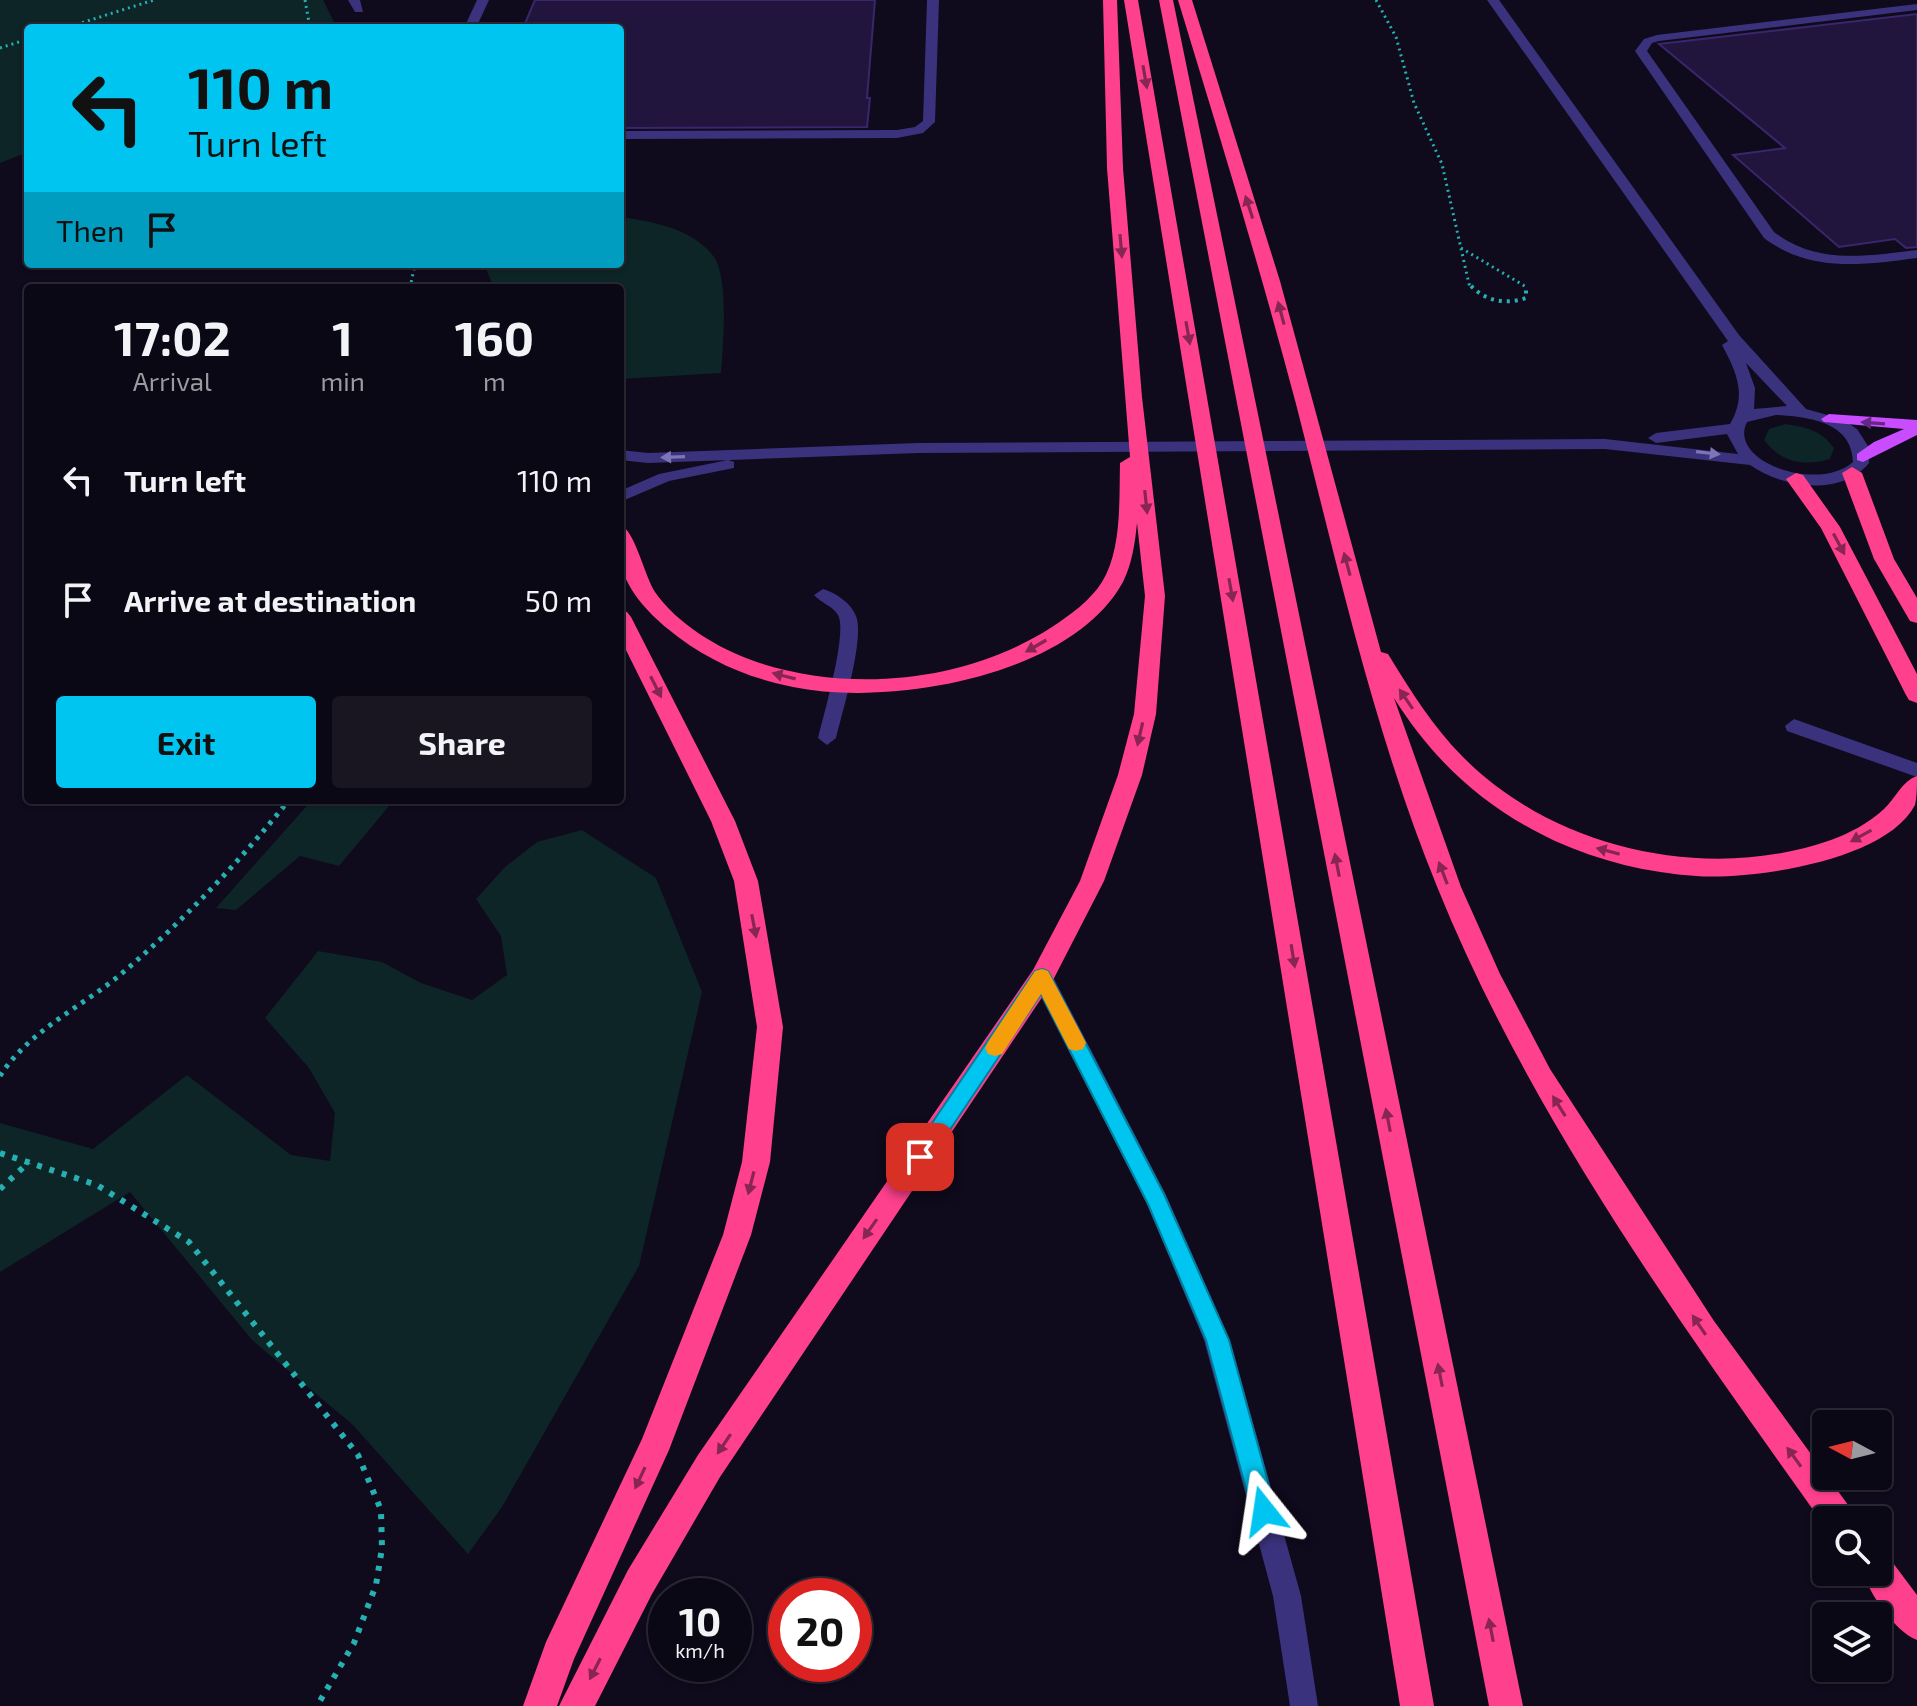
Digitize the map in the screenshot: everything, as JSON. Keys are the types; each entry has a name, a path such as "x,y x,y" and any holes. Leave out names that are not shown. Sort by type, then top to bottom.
{"highway":[{"path":"576,1706 640,1582 709,1466 1042,977 1092,881 1130,775 1145,714 1155,596 1133,397 1115,168 1110,0"},
{"path":"1131,0 1417,1706"},
{"path":"1166,0 1506,1706"},
{"path":"1185,0 1272,281 1390,726 1449,887 1488,975 1541,1077 1703,1331 1830,1506"},
{"path":"624,542 642,589 660,612 702,645 760,670 839,685 901,686 969,674 1026,652 1079,619 1116,574 1128,520 1133,397"},
{"path":"1858,465 1884,559 1917,616"},
{"path":"1796,479 1830,527 1917,695"},
{"path":"540,1706 558,1654 653,1450 737,1235 756,1162 770,1027 746,881 723,821 624,625"},
{"path":"1367,639 1432,738 1465,774 1524,816 1554,832 1603,851 1699,868 1782,864 1842,846 1865,835 1908,800 1917,784"},
{"path":"1889,1586 1917,1623"}],"main road":[{"path":"1829,419 1917,427"},
{"path":"1858,465 1880,445 1917,427"}],"street":[{"path":"472,24 483,0"},
{"path":"624,135 897,134 919,130 929,122 933,0"},
{"path":"1493,0 1596,140 1705,300 1756,365 1800,411"},
{"path":"1917,7 1657,38 1648,41 1641,51 1769,235 1781,247 1809,257 1841,261 1917,254"},
{"path":"1705,300 1740,366 1749,390 1748,407 1739,423 1737,444 1754,461"},
{"path":"624,458 1031,447 1605,444 1693,436 1739,423 1773,408 1829,419 1854,437 1858,465 1828,480 1796,479 1754,461 1605,444"},
{"path":"624,496 665,477 807,453"},
{"path":"624,465 629,473 629,485 624,492"},
{"path":"823,595 842,607 849,621 827,738"},
{"path":"1794,726 1917,770"},
{"path":"1042,977 1157,1200 1217,1340 1287,1596 1304,1706"}],"path":[{"path":"78,24 154,0"},
{"path":"305,0 309,24"},
{"path":"1376,0 1396,37 1414,103 1442,164 1464,271 1475,291 1502,302 1526,298 1528,287 1521,281 1461,248"},
{"path":"0,48 24,40"},
{"path":"0,1076 11,1058 30,1041 122,974 203,900 286,804"},
{"path":"0,1153 97,1185 189,1242 358,1455 381,1510 382,1548 376,1585 354,1643 317,1706"},
{"path":"0,1189 29,1161"}],"green space":[{"path":"0,0 323,0 335,24 24,24 24,154 0,163"},
{"path":"624,218 672,228 706,247 719,267 724,330 721,373 624,379 624,284 492,284 486,268 624,268"},
{"path":"1785,424 1806,428 1824,437 1834,448 1830,459 1793,461 1777,453 1764,440 1769,429"},
{"path":"308,804 391,804 339,866 300,856 236,910 216,908"},
{"path":"582,830 656,878 702,992 639,1266 502,1507 468,1554 353,1425 252,1340 130,1192 0,1272 0,1123 93,1149 187,1075 291,1155 330,1161 335,1113 309,1068 265,1018 318,951 382,962 421,983 472,1000 507,975 501,936 476,899 505,867 537,842"}],"building":[{"path":"535,0 875,0 867,127 624,128 624,24 525,24"},
{"path":"1917,14 1917,247 1906,248 1895,239 1839,247 1733,155 1785,148 1659,44"}],"slow traffic":[{"path":"995,1048 1042,977 1076,1043"}],"route":[{"path":"920,1157 1042,977 1157,1200 1217,1340 1264,1511"}]}
